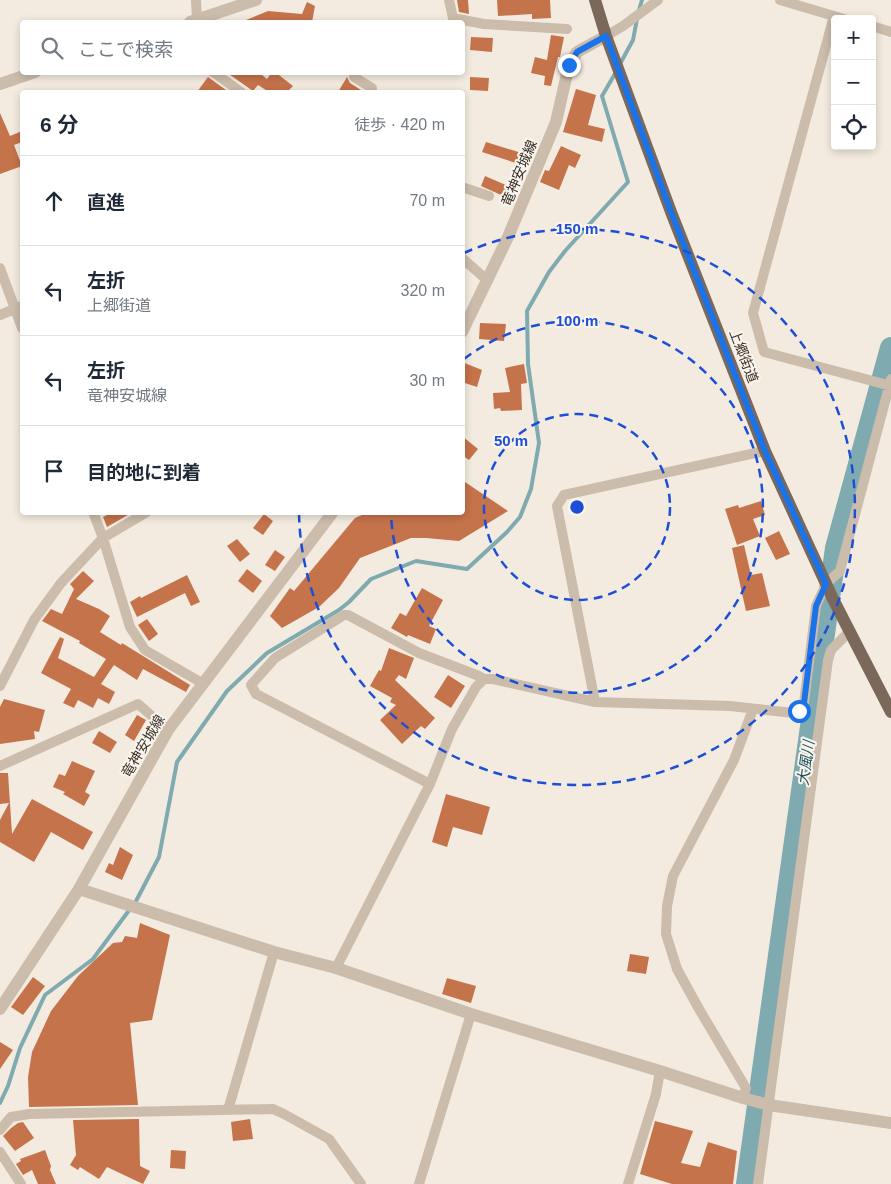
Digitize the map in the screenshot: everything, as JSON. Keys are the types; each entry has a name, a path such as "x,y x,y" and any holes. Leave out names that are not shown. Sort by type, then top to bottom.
{"main road":[{"name":"上郷街道","path":"595,0 606,36 671,212 765,451 826,584 891,712"}],"street":[{"path":"193,20 196,0"},
{"path":"196,20 256,0"},
{"path":"449,0 453,18 463,20"},
{"path":"606,36 658,0"},
{"path":"780,0 832,15"},
{"path":"465,20 484,24 567,29"},
{"path":"876,27 891,32"},
{"name":"竜神安城線","path":"465,326 488,280 556,122 569,65 577,52 606,36"},
{"path":"430,784 256,694 251,685 279,654 344,615 353,617 419,653 484,679 493,679 595,702 753,709 793,713 799,711 804,703 816,606 826,584 840,571 890,383 764,352 753,313 831,45"},
{"path":"0,84 26,75"},
{"path":"217,75 238,90"},
{"path":"354,77 372,88 372,90"},
{"path":"465,188 489,196"},
{"path":"465,261 488,280"},
{"path":"0,268 19,307 0,314"},
{"path":"595,702 557,506 564,496 765,451"},
{"path":"94,515 130,628 145,650 202,683"},
{"path":"0,686 34,620 61,583 103,538 142,515"},
{"name":"竜神安城線","path":"0,1008 78,889 168,730 331,515"},
{"path":"758,1184 828,660 831,650 850,631"},
{"path":"336,968 430,784 452,729 476,687 484,679"},
{"path":"0,766 138,704 168,730"},
{"path":"743,1098 746,1088 698,1008 678,969 666,934 667,906 673,876 734,760 753,709"},
{"path":"78,889 274,952 336,968 470,1014 743,1098 769,1105 891,1123"},
{"path":"228,1110 274,952"},
{"path":"419,1184 470,1014"},
{"path":"628,1184 656,1094 660,1071"},
{"path":"0,1130 11,1117 29,1114 265,1108 284,1114 329,1139 338,1149 361,1184"},
{"path":"0,1152 21,1184"}],"building":[{"path":"457,0 468,0 469,14 459,12"},
{"path":"497,0 550,0 551,18 532,19 532,14 498,16"},
{"path":"307,2 315,6 312,20 246,20 268,11 302,14"},
{"path":"551,35 564,37 551,86 544,85 545,76 531,73 535,57 547,60"},
{"path":"471,37 493,38 492,52 470,50"},
{"path":"230,75 262,75 267,79 270,75 279,75 293,86 289,90 266,90 258,85 252,90"},
{"path":"208,77 226,90 198,90"},
{"path":"347,77 350,83 361,90 339,90"},
{"path":"470,77 489,78 488,91 470,90"},
{"path":"576,89 596,95 588,125 605,129 602,142 563,132"},
{"path":"0,113 10,136 20,132 20,143 14,145 20,161 20,167 0,174"},
{"path":"486,142 525,154 522,165 482,152"},
{"path":"561,146 581,155 575,168 569,165 559,190 540,182 545,170 549,171"},
{"path":"485,176 515,189 510,199 481,186"},
{"path":"480,323 506,324 504,341 479,339"},
{"path":"465,363 482,370 477,387 465,383"},
{"path":"524,364 527,383 521,384 522,410 501,411 500,408 494,409 493,393 510,392 505,368"},
{"path":"465,438 478,449 469,460 465,457"},
{"path":"465,482 508,511 459,541 411,538 360,558 339,588 319,607 282,628 270,616 290,588 294,591 355,518 362,515 465,515"},
{"path":"761,501 765,515 753,519 760,536 737,545 725,509 738,505 739,508"},
{"path":"107,515 128,515 107,527 103,517"},
{"path":"263,515 273,521 263,535 253,528"},
{"path":"779,531 790,554 776,560 765,538"},
{"path":"237,539 250,554 240,562 227,546"},
{"path":"744,545 751,575 762,573 770,606 746,611 732,548"},
{"path":"275,550 285,557 275,571 265,565"},
{"path":"247,569 262,581 253,593 238,581"},
{"path":"83,571 94,581 76,599 110,616 100,632 121,645 122,643 190,685 186,692 143,669 137,680 114,665 101,684 115,692 109,704 98,698 93,708 78,700 74,708 63,703 71,689 41,673 60,637 64,639 58,658 94,677 106,659 79,643 80,641 42,621 51,609 62,614 74,589 70,584"},
{"path":"187,575 200,602 191,606 185,593 137,617 130,602"},
{"path":"422,588 443,600 429,626 436,629 430,644 408,635 407,637 391,628 400,613 406,616"},
{"path":"147,619 158,634 149,641 138,625"},
{"path":"389,648 414,658 406,679 399,675 395,680 435,718 425,729 421,726 402,744 380,720 396,705 390,702 392,698 370,686 379,670 381,671"},
{"path":"448,675 465,686 451,708 434,697"},
{"path":"4,699 45,710 39,732 34,731 35,739 0,744 0,707"},
{"path":"137,715 146,720 134,741 125,735"},
{"path":"99,731 117,742 110,753 92,743"},
{"path":"72,761 95,771 85,792 90,795 84,806 63,794 65,792 53,787 59,774 65,776"},
{"path":"0,773 8,773 12,834 32,799 93,832 83,850 51,832 34,862 0,842 0,820 9,803 0,804"},
{"path":"446,794 490,807 482,835 453,827 447,847 432,842"},
{"path":"120,847 133,855 122,880 105,872 109,863 113,865"},
{"path":"140,923 170,935 152,1020 130,1023 138,1105 29,1107 28,1077 32,1052 51,1011 78,976 113,943 122,942 125,936 137,938"},
{"path":"630,954 649,957 646,974 627,971"},
{"path":"33,977 45,986 23,1015 11,1007"},
{"path":"447,978 476,986 471,1003 442,994"},
{"path":"0,1042 13,1050 0,1069"},
{"path":"139,1119 140,1166 150,1171 143,1184 107,1167 99,1179 80,1167 78,1170 70,1165 76,1155 73,1120"},
{"path":"250,1119 253,1139 233,1141 231,1122"},
{"path":"655,1121 693,1131 681,1163 700,1167 708,1142 737,1151 733,1184 672,1184 640,1174"},
{"path":"23,1122 34,1138 15,1151 3,1136 18,1123"},
{"path":"45,1150 56,1184 38,1184 32,1170 23,1175 16,1164 21,1161 20,1159"},
{"path":"171,1150 186,1151 185,1169 170,1168"}],"waterway":[{"path":"639,10 642,0"},
{"path":"620,64 633,40 637,19"},
{"path":"135,903 159,857 177,762 227,691 267,653 339,610 371,579 416,561 467,569 507,532 520,517 531,489 539,443 528,364 527,311 549,272 565,251 628,182 602,96 616,72"},
{"name":"大風川","path":"747,1184 836,548 891,348"},
{"path":"0,1103 8,1086 20,1048 45,995 93,959 130,909"}],"route":[{"path":"569,65 577,52 606,36 671,212 765,451 826,584 816,606 804,703 799,711"}]}
